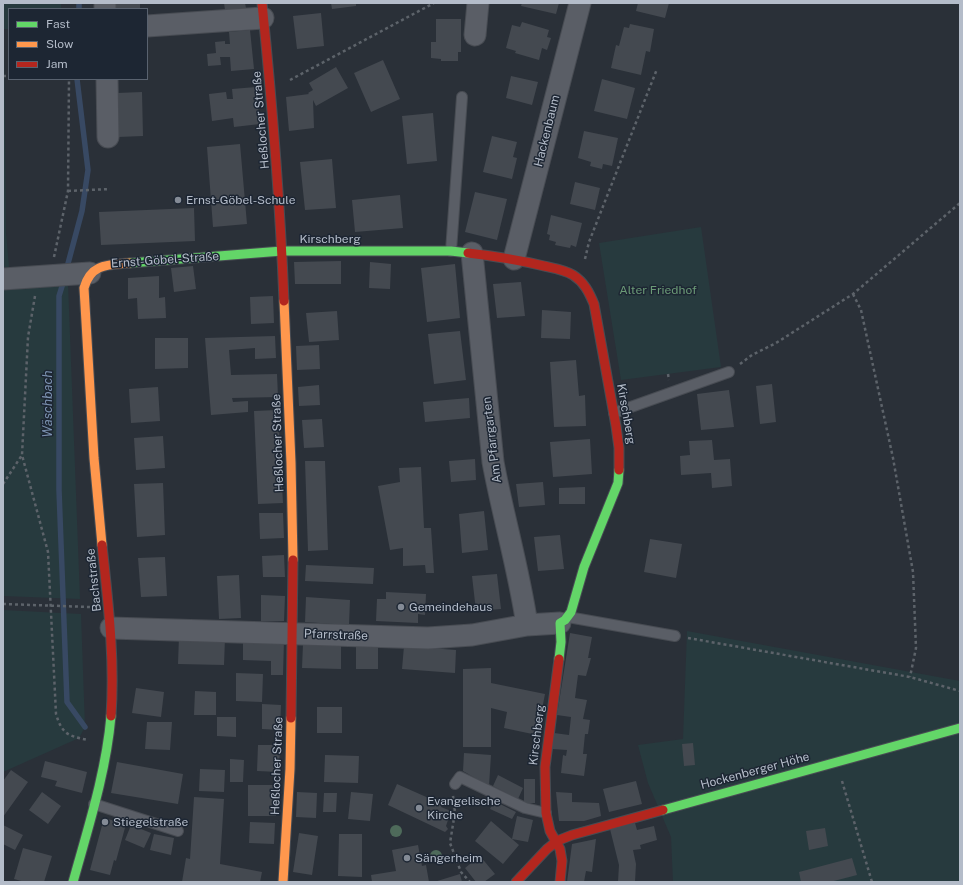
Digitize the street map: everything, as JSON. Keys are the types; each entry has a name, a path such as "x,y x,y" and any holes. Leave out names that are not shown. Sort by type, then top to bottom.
{"street":[{"path":"475,35 478,3"},
{"name":"Hackenbaum","path":"514,259 580,3"},
{"name":"Heßlocher Straße","path":"262,10 271,90 282,251 291,463 293,562 290,769 283,882"},
{"path":"148,26 262,10"},
{"path":"107,80 108,136"},
{"name":"Kirschberg","path":"282,251 451,251 472,253 514,259 558,269 572,274 581,281 589,291 594,304 614,413 620,452 620,468 618,483 584,568 574,605 564,620 545,767 546,812 550,831 557,841 560,849 562,861 560,882"},
{"name":"Ernst-Göbel-Straße","path":"3,279 85,274 105,265 282,251"},
{"name":"Am Pfarrgarten","path":"472,253 493,462 499,496 523,597 527,625"},
{"name":"Bachstraße","path":"74,882 108,745 112,699 113,660 99,514 84,288 86,280 85,274"},
{"name":"Pfarrstraße","path":"111,628 428,638 472,635 564,620"},
{"name":"Hockenberger Höhe","path":"557,841 600,826 960,728"},
{"path":"516,882 547,849 557,841"}],"lane":[{"path":"451,251 462,97"},
{"path":"614,413 730,372"},
{"path":"564,620 675,636"},
{"path":"456,784 460,777 525,808 546,812"},
{"path":"94,804 178,832"}],"path":[{"path":"271,90 434,3"},
{"path":"581,281 589,242 657,68"},
{"path":"69,80 68,191 48,276 28,337 22,455 48,552 56,714 59,723 69,736 108,745"},
{"path":"68,191 110,189"},
{"path":"730,372 752,355 776,343 853,294 960,203"},
{"path":"853,294 861,310 893,458 913,572 916,648 910,677"},
{"path":"3,484 22,455"},
{"path":"3,604 74,608"},
{"path":"675,636 910,677 960,691"},
{"path":"837,761 872,882"},
{"path":"456,784 453,792 455,812 450,843 461,872 470,882"}],"green space":[{"path":"3,3 61,3 61,8 8,8 8,29 4,29 6,233 9,267 3,267"},
{"name":"Alter Friedhof","path":"701,227 721,367 621,380 599,243"},
{"path":"68,283 80,599 3,596 3,286"},
{"path":"3,610 81,614 85,727 79,738 3,772"},
{"path":"687,631 960,681 960,882 673,882 671,837 648,783 638,745 683,739"}],"building":[{"path":"114,3 140,3 140,8 114,8"},
{"path":"224,3 245,3 246,8 225,10"},
{"path":"331,3 356,3 356,6 332,9"},
{"path":"522,3 559,3 556,14 521,6"},
{"path":"638,3 669,3 665,18 636,11"},
{"path":"321,13 324,46 297,49 293,16"},
{"path":"436,19 461,19 461,52 458,52 458,61 441,61 441,59 431,58 431,42 436,42"},
{"path":"522,22 549,30 547,37 551,38 547,50 542,48 539,60 515,53 516,51 506,48 512,25 520,27"},
{"path":"630,24 654,29 650,52 646,51 641,75 611,68 616,45 619,46 624,27 629,28"},
{"path":"250,30 254,69 231,71 230,57 220,57 221,65 208,66 207,54 216,53 215,42 225,41 225,44 230,44 229,32"},
{"path":"383,60 400,99 371,112 354,73"},
{"path":"336,67 348,88 316,106 313,100 314,128 289,131 286,97 309,94 308,93 313,90 309,83"},
{"path":"511,76 538,82 532,105 506,98"},
{"path":"602,79 635,88 627,119 594,111"},
{"path":"256,87 260,124 234,127 233,118 212,121 209,94 226,92 227,99 233,99 232,89"},
{"path":"142,92 143,136 118,137 117,93"},
{"path":"433,113 437,161 407,164 402,116"},
{"path":"584,131 618,138 612,166 603,164 602,169 590,166 591,162 578,158"},
{"path":"492,136 517,142 513,157 517,158 512,179 483,172"},
{"path":"240,144 247,224 213,227 207,147"},
{"path":"332,159 336,208 305,210 300,162"},
{"path":"575,182 600,188 595,210 570,204"},
{"path":"475,192 507,199 497,240 465,232"},
{"path":"400,195 403,228 355,232 352,200"},
{"path":"194,208 195,241 101,245 99,212"},
{"path":"551,215 582,223 576,247 571,245 570,248 555,245 556,242 549,240 550,235 547,234"},
{"path":"341,261 341,284 295,284 294,262"},
{"path":"370,262 391,264 390,289 369,288"},
{"path":"455,264 460,318 427,322 421,268"},
{"path":"193,266 196,289 174,292 171,268"},
{"path":"159,276 159,298 165,297 166,318 138,319 137,298 128,299 128,278"},
{"path":"521,282 525,316 497,318 493,284"},
{"path":"273,296 274,323 251,324 250,297"},
{"path":"542,310 571,312 570,339 541,338"},
{"path":"337,311 339,340 309,342 306,313"},
{"path":"460,331 466,380 434,384 428,334"},
{"path":"275,336 276,358 255,359 255,348 229,350 231,375 277,374 278,397 232,398 233,402 248,401 248,412 211,415 205,338"},
{"path":"155,338 188,338 188,368 155,369"},
{"path":"319,345 320,369 297,370 296,346"},
{"path":"576,360 579,396 585,395 586,426 554,427 550,362"},
{"path":"772,384 776,422 760,424 756,386"},
{"path":"319,385 320,405 299,406 298,387"},
{"path":"158,387 160,421 131,423 129,389"},
{"path":"729,390 734,427 701,430 697,394"},
{"path":"469,398 470,418 425,422 423,402"},
{"path":"278,410 283,503 258,504 254,411"},
{"path":"322,419 324,447 304,448 302,420"},
{"path":"163,436 165,468 136,470 134,438"},
{"path":"590,439 592,474 553,477 550,442"},
{"path":"712,440 714,460 730,459 732,486 712,488 711,473 681,475 680,456 690,455 689,441"},
{"path":"475,459 476,480 451,482 449,461"},
{"path":"305,461 325,461 328,550 308,551"},
{"path":"421,467 424,528 431,528 434,573 426,573 425,565 403,566 403,548 390,550 378,486 400,482 399,468"},
{"path":"543,482 545,505 519,507 516,484"},
{"path":"163,483 165,535 137,537 134,484"},
{"path":"585,487 585,504 559,504 559,488"},
{"path":"484,511 488,550 462,553 459,514"},
{"path":"259,513 283,513 284,538 260,539"},
{"path":"560,535 564,569 538,571 534,537"},
{"path":"650,539 682,544 676,578 644,572"},
{"path":"284,555 285,577 263,577 262,556"},
{"path":"165,557 167,596 141,597 138,558"},
{"path":"306,565 374,568 373,584 305,581"},
{"path":"497,574 501,609 476,611 472,576"},
{"path":"239,575 241,618 219,619 217,576"},
{"name":"Gemeindehaus","path":"386,592 426,594 425,615 418,614 418,623 376,621 377,599 386,599"},
{"path":"261,595 285,596 284,621 261,621"},
{"path":"306,597 350,600 349,625 305,622"},
{"path":"570,633 592,637 588,658 591,658 586,676 578,675 575,698 587,700 583,719 590,720 588,734 585,734 583,754 587,754 584,776 561,773 563,755 566,756 567,750 552,749 554,733 569,735 571,717 557,715"},
{"path":"179,636 225,638 224,665 178,664"},
{"path":"243,638 284,640 283,675 271,675 271,661 243,660"},
{"path":"303,644 341,644 341,669 302,668"},
{"path":"356,645 378,646 378,669 356,669"},
{"path":"404,646 456,650 455,673 402,669"},
{"path":"491,668 491,683 545,694 537,735 504,728 507,712 491,708 491,747 463,747 463,669"},
{"path":"236,673 263,674 262,702 236,701"},
{"path":"136,688 164,692 161,717 132,713"},
{"path":"195,691 216,692 216,715 194,715"},
{"path":"262,704 281,705 280,730 262,729"},
{"path":"317,707 342,707 342,733 317,733"},
{"path":"217,717 236,717 236,737 217,736"},
{"path":"147,722 172,722 170,750 145,749"},
{"path":"693,743 695,765 684,766 682,744"},
{"path":"258,745 280,745 279,772 257,771"},
{"path":"464,753 491,755 489,786 463,771"},
{"path":"325,755 359,756 358,783 324,782"},
{"path":"230,759 244,760 243,782 230,782"},
{"path":"45,761 87,772 82,793 55,786 57,781 41,777"},
{"path":"117,762 183,774 178,804 111,793"},
{"path":"200,769 225,770 224,792 199,791"},
{"path":"11,770 28,782 3,817 3,781"},
{"path":"498,775 523,788 518,799 493,786"},
{"path":"524,779 535,779 535,803 524,803"},
{"path":"636,781 642,804 609,812 603,789"},
{"name":"Evangelische Kirche","path":"397,784 433,800 437,799 442,805 441,807 451,811 446,826 448,829 445,832 388,805"},
{"path":"248,785 276,785 276,816 248,816"},
{"path":"42,792 61,806 48,824 29,810"},
{"path":"297,792 317,793 316,818 296,817"},
{"path":"351,792 373,794 370,821 348,819"},
{"path":"556,792 572,793 572,802 599,803 601,816 584,821 559,821"},
{"path":"324,793 337,793 336,812 323,812"},
{"path":"194,797 224,799 220,864 262,872 260,882 182,882 186,858 190,859"},
{"path":"494,801 516,812 512,819 490,809"},
{"path":"517,816 533,820 528,842 512,839"},
{"path":"104,818 126,824 116,861 114,860 110,875 90,870"},
{"path":"491,821 519,845 503,864 475,841"},
{"path":"250,822 275,823 274,844 249,843"},
{"path":"635,823 637,830 654,826 657,840 640,845 641,849 633,850 636,864 635,882 618,882 619,865 610,829"},
{"path":"3,825 23,835 15,850 3,844"},
{"path":"131,825 151,833 144,848 125,840"},
{"path":"825,828 828,846 809,850 806,831"},
{"path":"299,833 318,836 312,875 293,872"},
{"path":"154,834 174,838 171,855 150,850"},
{"path":"339,834 362,834 362,877 338,876"},
{"path":"596,839 592,872 586,871 584,882 567,882 572,844"},
{"path":"418,845 422,866 426,865 429,882 372,882 371,875 396,871 392,850"},
{"path":"23,848 52,856 44,882 25,882 14,879"},
{"path":"480,856 495,874 484,882 476,882 465,868"},
{"path":"852,858 857,875 830,882 801,882 799,872"},
{"path":"460,874 462,882 434,882"}],"waterway":[{"name":"Wäschbach","path":"79,3 79,8"},
{"name":"Wäschbach","path":"66,271 82,211 88,170 77,80"},
{"name":"Wäschbach","path":"64,280 59,296 59,490 67,702 85,727"}],"traffic: fast":[{"path":"130,263 282,251 451,251 468,253"},
{"path":"559,659 561,642 560,623 565,620 571,612 584,567 618,483 619,470"},
{"path":"73,882 101,779 109,737 111,716"},
{"path":"663,810 960,728"}],"traffic: slow":[{"path":"102,545 94,458 84,288 87,280 96,270 108,265 130,263"},
{"path":"284,301 291,463 293,560"},
{"path":"283,882 290,769 291,718"}],"traffic: jam":[{"path":"262,3 275,152 284,301"},
{"path":"468,253 516,260 563,270 577,278 586,288 594,304 616,426 619,448 619,470"},
{"path":"102,545 109,609 112,673 111,716"},
{"path":"291,718 293,560"},
{"path":"559,659 545,767 546,813 550,831 560,849 562,861 560,882"},
{"path":"516,882 547,849 557,841 572,835 663,810"}],"place":[{"name":"Ernst-Göbel-Schule","path":"178,200"},
{"name":"Gemeindehaus","path":"401,607"},
{"name":"Evangelische Kirche","path":"419,808"},
{"name":"Stiegelstraße","path":"105,822"},
{"name":"Sängerheim","path":"407,858"}]}
